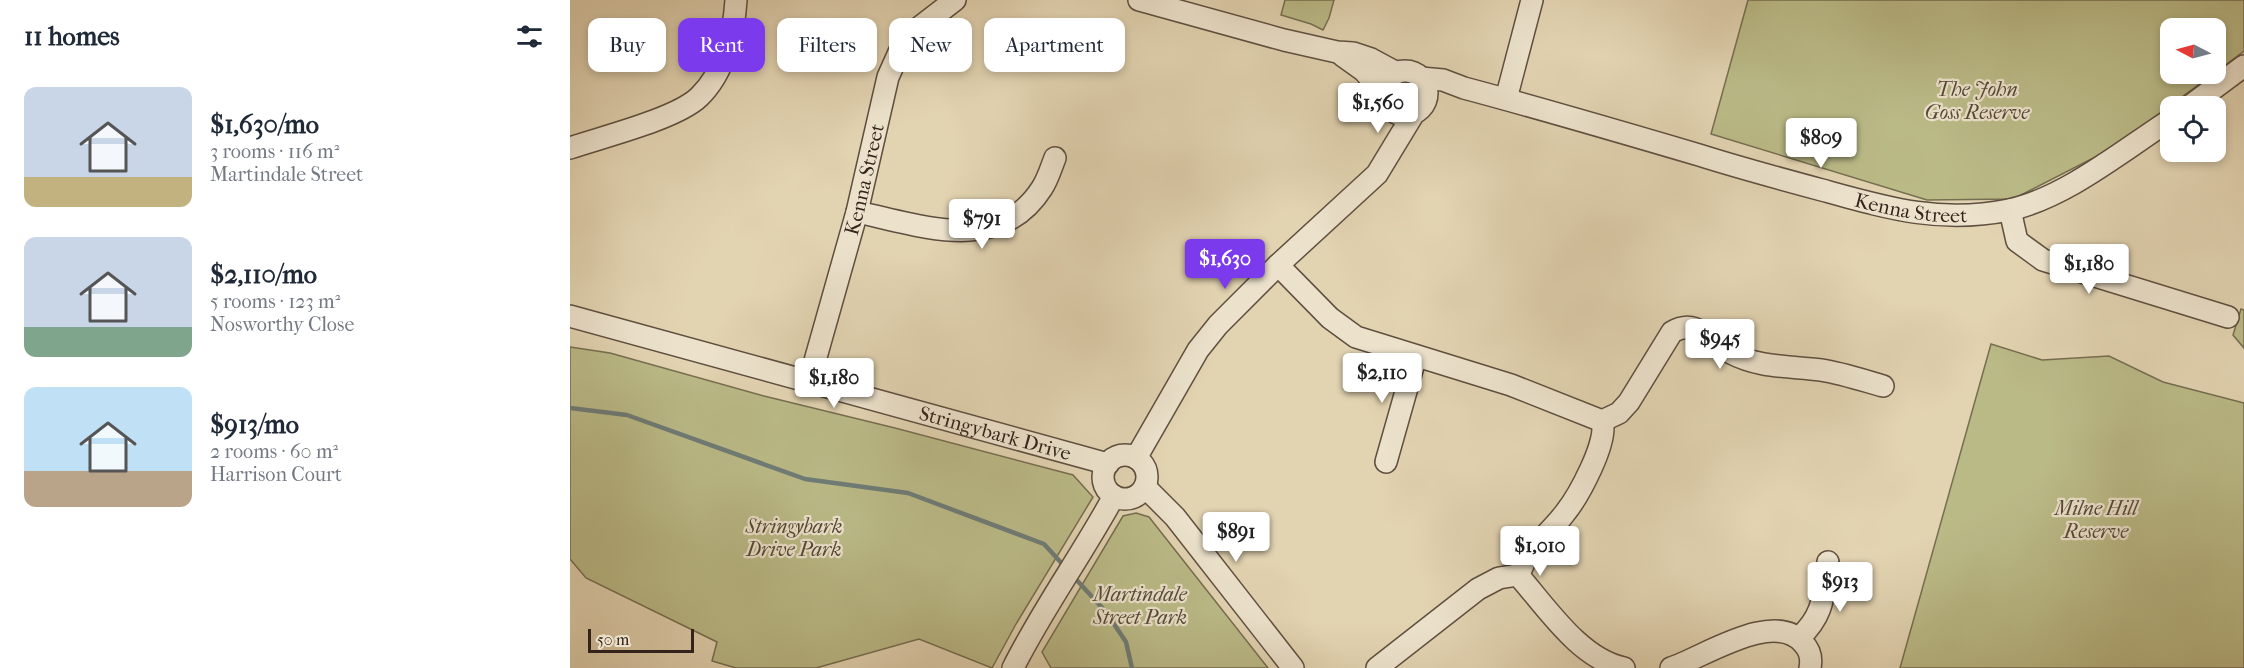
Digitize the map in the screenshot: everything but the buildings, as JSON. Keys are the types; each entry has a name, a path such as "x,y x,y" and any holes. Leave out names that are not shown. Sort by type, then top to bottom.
{"street":[{"path":"570,148 672,113 698,98 712,81 729,42 734,24 736,0"},
{"name":"Kenna Street","path":"809,382 857,212 883,94 894,62 912,33 955,0"},
{"name":"Kenna Street","path":"1139,0 1337,52 1353,53 1371,58 1397,73 1409,72 1420,78 1443,80 1739,167 1906,212 1935,216 1969,216 2010,210 2043,199 2065,189 2160,127"},
{"path":"1506,99 1533,0"},
{"name":"Kenna Street","path":"1337,52 1364,71 1388,102 1402,115 1443,91 1464,88"},
{"path":"2204,96 2244,66"},
{"path":"1377,174 1388,102 1387,81 1397,73"},
{"path":"1107,464 1104,471 1105,485 1114,496 1128,499 1141,493 1145,487 1147,474 1145,467 1136,458 1198,350 1218,325 1278,265 1377,174 1420,106 1426,88 1420,78"},
{"path":"857,212 947,231 982,230 1000,224 1030,203 1043,187 1055,158"},
{"path":"2010,210 2017,241 2043,260 2228,317"},
{"path":"1278,265 1330,318 1356,337 1511,386 1602,421"},
{"name":"Stringybark Drive","path":"570,316 1107,464 1124,455 1136,458"},
{"path":"1602,421 1618,412 1629,402 1672,332 1681,327 1691,326 1731,354 1750,360 1769,365 1822,370 1883,386"},
{"path":"1386,462 1416,356"},
{"path":"1377,668 1478,589 1498,578 1518,575 1527,556 1566,513 1585,479 1600,448 1604,427 1602,421"},
{"path":"1145,487 1175,517 1293,668"},
{"path":"1013,668 1114,496"},
{"path":"1799,638 1817,618 1822,606 1828,562"},
{"path":"1518,575 1576,641 1586,661 1608,663 1624,668"},
{"path":"1671,668 1756,632 1785,631 1799,638 1807,647 1812,659 1810,668"}],"green space":[{"path":"1285,0 1334,0 1323,30 1281,15"},
{"name":"The John Goss Reserve","path":"1748,0 2244,0 2244,51 2226,64 2226,18 2160,18 2160,84 2199,84 2183,96 2160,96 2160,113 2111,149 2013,199 1927,200 1711,134"},
{"path":"2241,309 2244,310 2244,348 2233,335"},
{"name":"Milne Hill Reserve","path":"1991,344 2042,360 2109,356 2163,382 2244,403 2244,668 1900,668"},
{"name":"Stringybark Drive Park","path":"570,347 610,353 764,396 1073,475 1093,497 992,668 919,639 816,668 736,668 712,661 717,642 586,578 570,559"},
{"name":"Martindale Street Park","path":"1136,513 1149,517 1268,668 1051,668 1042,652 1123,516"}],"waterway":[{"path":"570,408 627,415 805,479 908,493 1044,544 1066,568"},
{"path":"1073,576 1106,612 1126,642 1132,668"}]}
